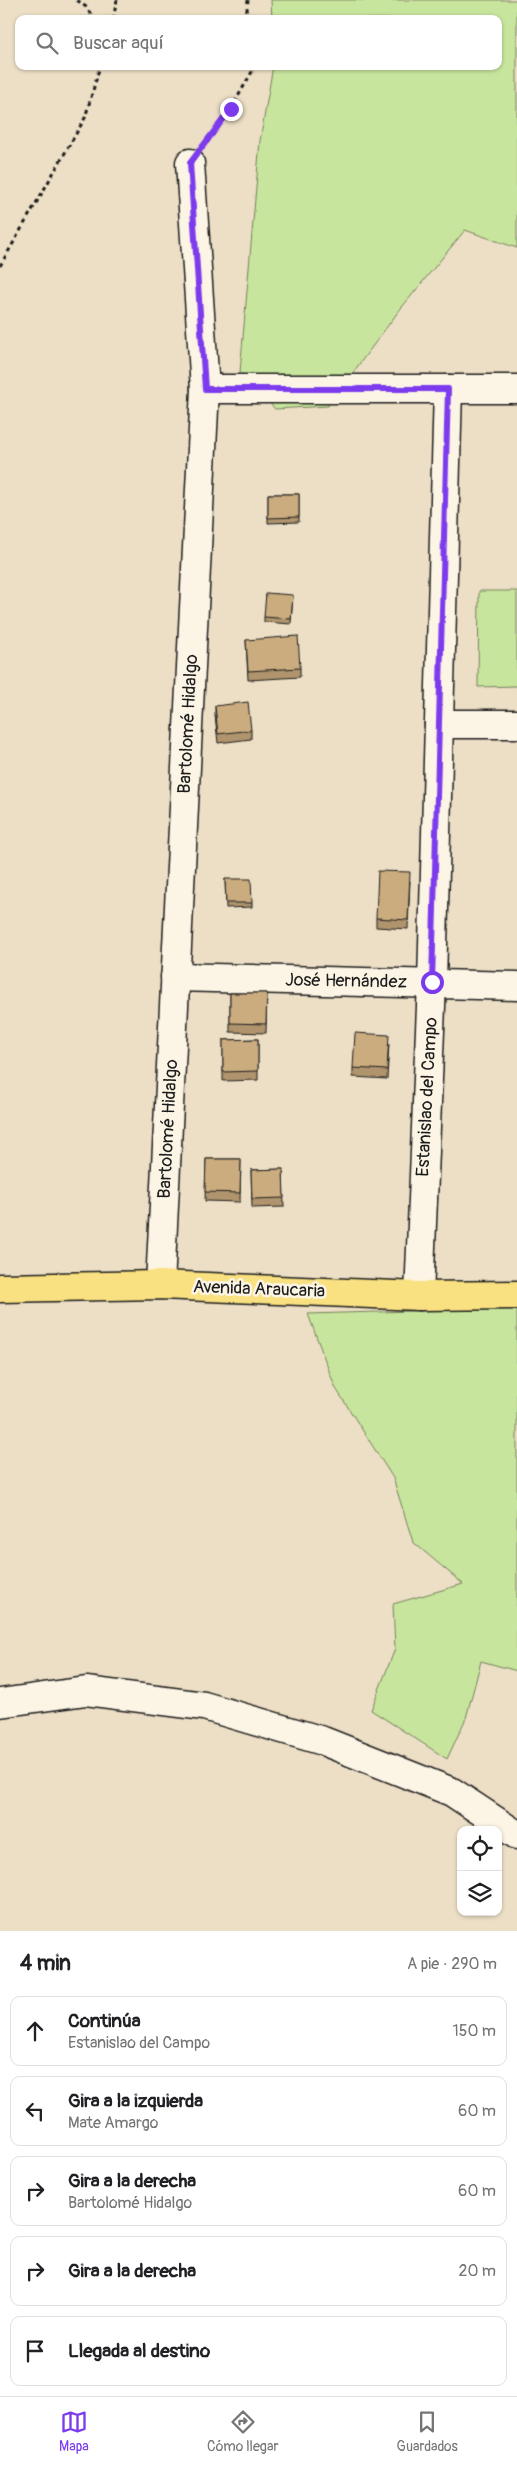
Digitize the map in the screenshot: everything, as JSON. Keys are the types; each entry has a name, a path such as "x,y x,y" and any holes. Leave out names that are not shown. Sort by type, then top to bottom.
{"main road":[{"name":"Avenida Araucaria","path":"0,1288 160,1285 419,1296 517,1295"}],"street":[{"name":"Bartolomé Hidalgo","path":"160,1285 205,389 190,163"},
{"path":"205,389 517,389"},
{"name":"Estanislao del Campo","path":"419,1296 432,982 448,389"},
{"path":"439,724 517,724"},
{"name":"José Hernández","path":"175,977 432,982 517,986"},
{"path":"0,1703 86,1691 204,1706 324,1741 452,1792 517,1835"}],"path":[{"path":"77,0 86,7 91,15"},
{"path":"114,15 117,0"},
{"path":"246,15 248,0"},
{"path":"0,266 85,118 99,70"},
{"path":"190,163 231,109 253,70"}],"green space":[{"path":"271,0 517,0 517,248 465,230 398,312 328,406 275,409 240,372 260,141 272,70 502,70 502,15 272,15"},
{"path":"479,591 517,591 517,686 478,687"},
{"path":"517,1308 517,1671 481,1661 466,1718 447,1759 371,1710 395,1649 393,1604 463,1584 413,1542 393,1478 335,1387 308,1314"}],"building":[{"path":"268,494 299,494 299,517 268,518"},
{"path":"266,593 293,595 291,619 264,617"},
{"path":"298,636 300,668 248,671 246,640"},
{"path":"248,702 251,730 218,734 215,706"},
{"path":"378,871 410,872 408,920 376,918"},
{"path":"225,879 251,879 252,903 226,903"},
{"path":"230,993 267,993 266,1024 230,1023"},
{"path":"355,1033 389,1035 387,1070 353,1068"},
{"path":"258,1039 258,1071 223,1072 223,1040"},
{"path":"206,1159 241,1159 240,1193 205,1192"},
{"path":"283,1169 284,1198 252,1199 251,1170"}],"route":[{"path":"231,109 190,163 205,389 448,389 432,982"}]}
